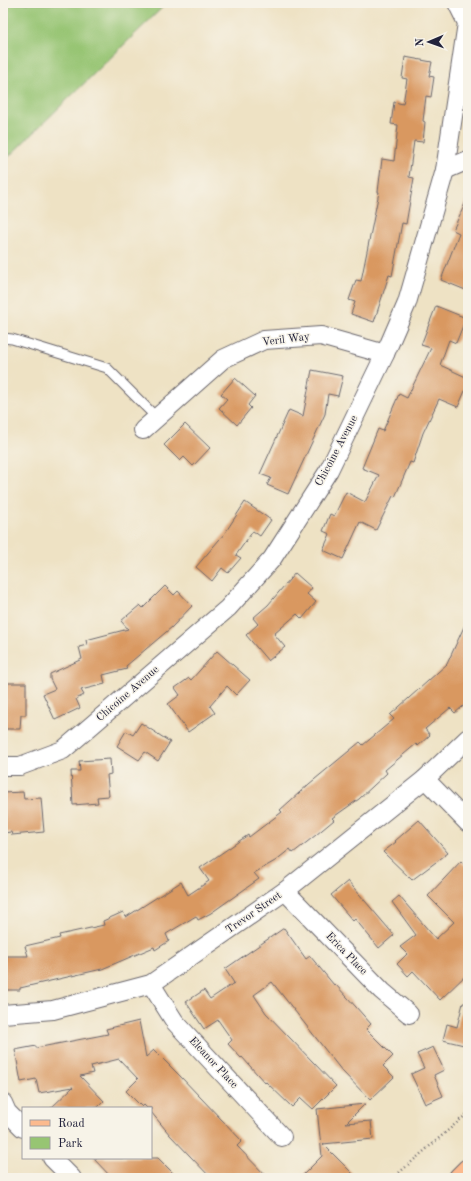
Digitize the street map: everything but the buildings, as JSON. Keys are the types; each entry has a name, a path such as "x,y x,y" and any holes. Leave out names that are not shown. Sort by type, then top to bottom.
{"main road":[{"path":"460,1178 468,1170"}],"street":[{"name":"Chicoine Avenue","path":"3,766 20,766 63,750 228,608 272,559 329,470 385,354 407,303 445,170 467,24 457,3"},
{"path":"445,170 468,160"},
{"name":"Veril Way","path":"143,430 223,359 264,340 321,336 385,354"},
{"name":"Trevor Street","path":"3,1014 53,1010 152,984 285,891 425,779 468,738"},
{"path":"425,779 468,822"},
{"name":"Erica Place","path":"285,891 382,991 409,1014"},
{"name":"Eleanor Place","path":"152,984 175,1022 282,1137"},
{"path":"3,1102 6,1112 22,1127"},
{"path":"53,1159 72,1178"}],"lane":[{"path":"3,338 12,339 107,368 157,418"}],"path":[{"path":"393,1178 468,1113"}],"green space":[{"path":"3,3 167,3 3,162"}]}
